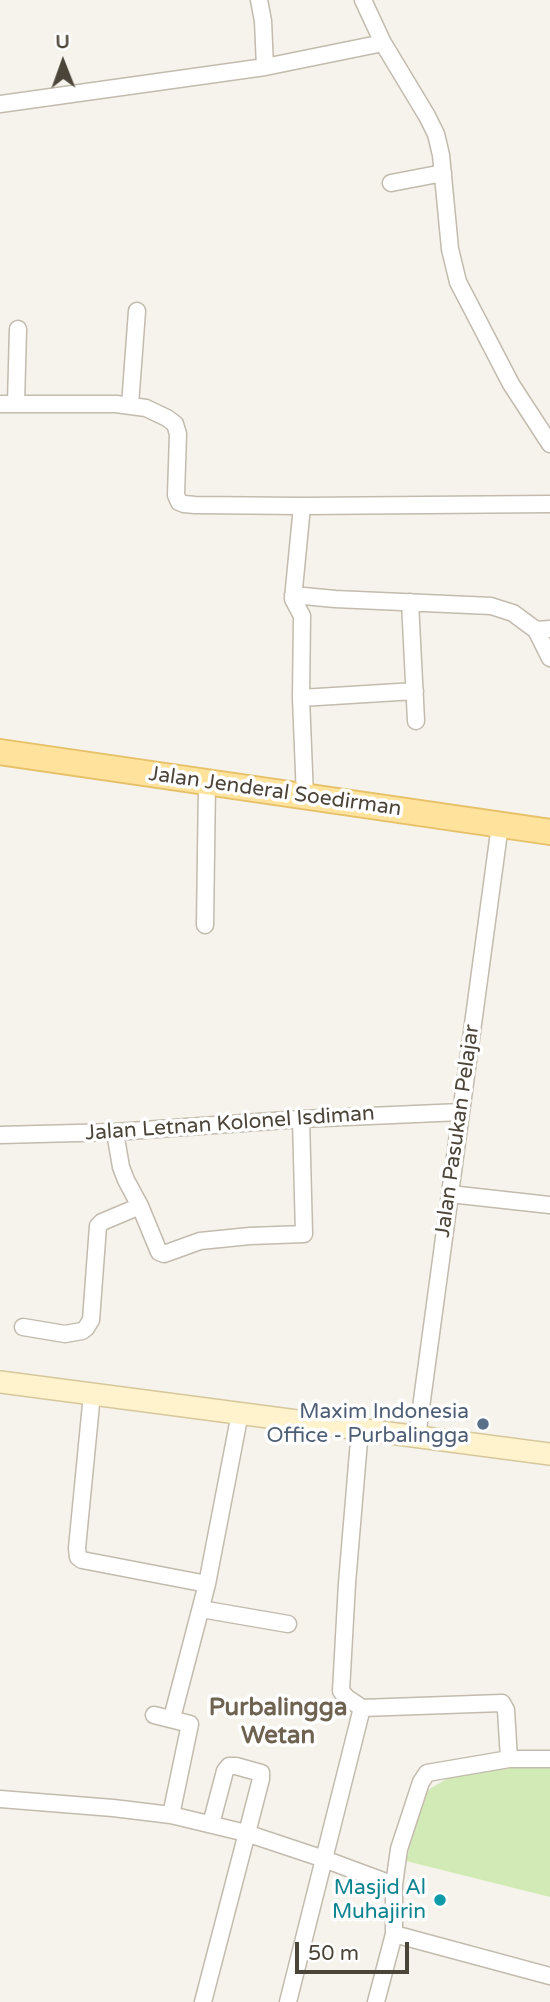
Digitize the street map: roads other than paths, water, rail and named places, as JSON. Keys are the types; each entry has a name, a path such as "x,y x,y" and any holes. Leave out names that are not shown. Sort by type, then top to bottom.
{"main road":[{"name":"Jalan Jenderal Soedirman","path":"0,752 550,832"}],"street":[{"path":"259,0 263,20 265,67"},
{"path":"363,0 383,43 436,134 443,173 450,249 458,282 511,384 550,444"},
{"path":"0,104 265,67 383,43"},
{"path":"390,183 443,173"},
{"path":"130,405 137,311"},
{"path":"18,328 8,403 130,405 157,413 175,424 178,434 177,495 179,502 184,504 550,504"},
{"path":"302,506 293,597 302,615 301,698 306,797"},
{"path":"293,597 491,606 513,613 543,629 550,658"},
{"path":"410,602 416,721"},
{"path":"301,698 415,691"},
{"path":"205,925 206,782"},
{"name":"Jalan Pasukan Pelajar","path":"417,1437 500,825"},
{"name":"Jalan Letnan Kolonel Isdiman","path":"0,1135 115,1132 301,1119 461,1112"},
{"path":"115,1132 121,1167 159,1252 164,1254 200,1241 304,1234 301,1119"},
{"path":"450,1194 550,1205"},
{"path":"23,1327 65,1334 86,1328 91,1320 97,1226 140,1206"},
{"path":"0,1382 550,1454"},
{"path":"92,1394 78,1557 82,1560 207,1584"},
{"path":"172,1718 207,1584 240,1413"},
{"path":"360,1429 341,1691 362,1708 502,1703 506,1710 509,1759"},
{"path":"201,1609 288,1624"},
{"path":"288,2002 362,1708"},
{"path":"153,1715 189,1722 191,1726 171,1815"},
{"path":"376,2002 394,1934 394,1885 399,1849 421,1782 427,1773 509,1759 550,1759"},
{"path":"203,2002 261,1773 229,1766 225,1771 211,1824"},
{"path":"0,1799 171,1815 246,1833 394,1885"},
{"path":"394,1934 550,1976"}],"place":[{"name":"Maxim Indonesia Office - Purbalingga","path":"483,1424"},
{"name":"Masjid Al Muhajirin","path":"440,1900"}],"district":[{"name":"Purbalingga Wetan","path":"278,1723"}]}
